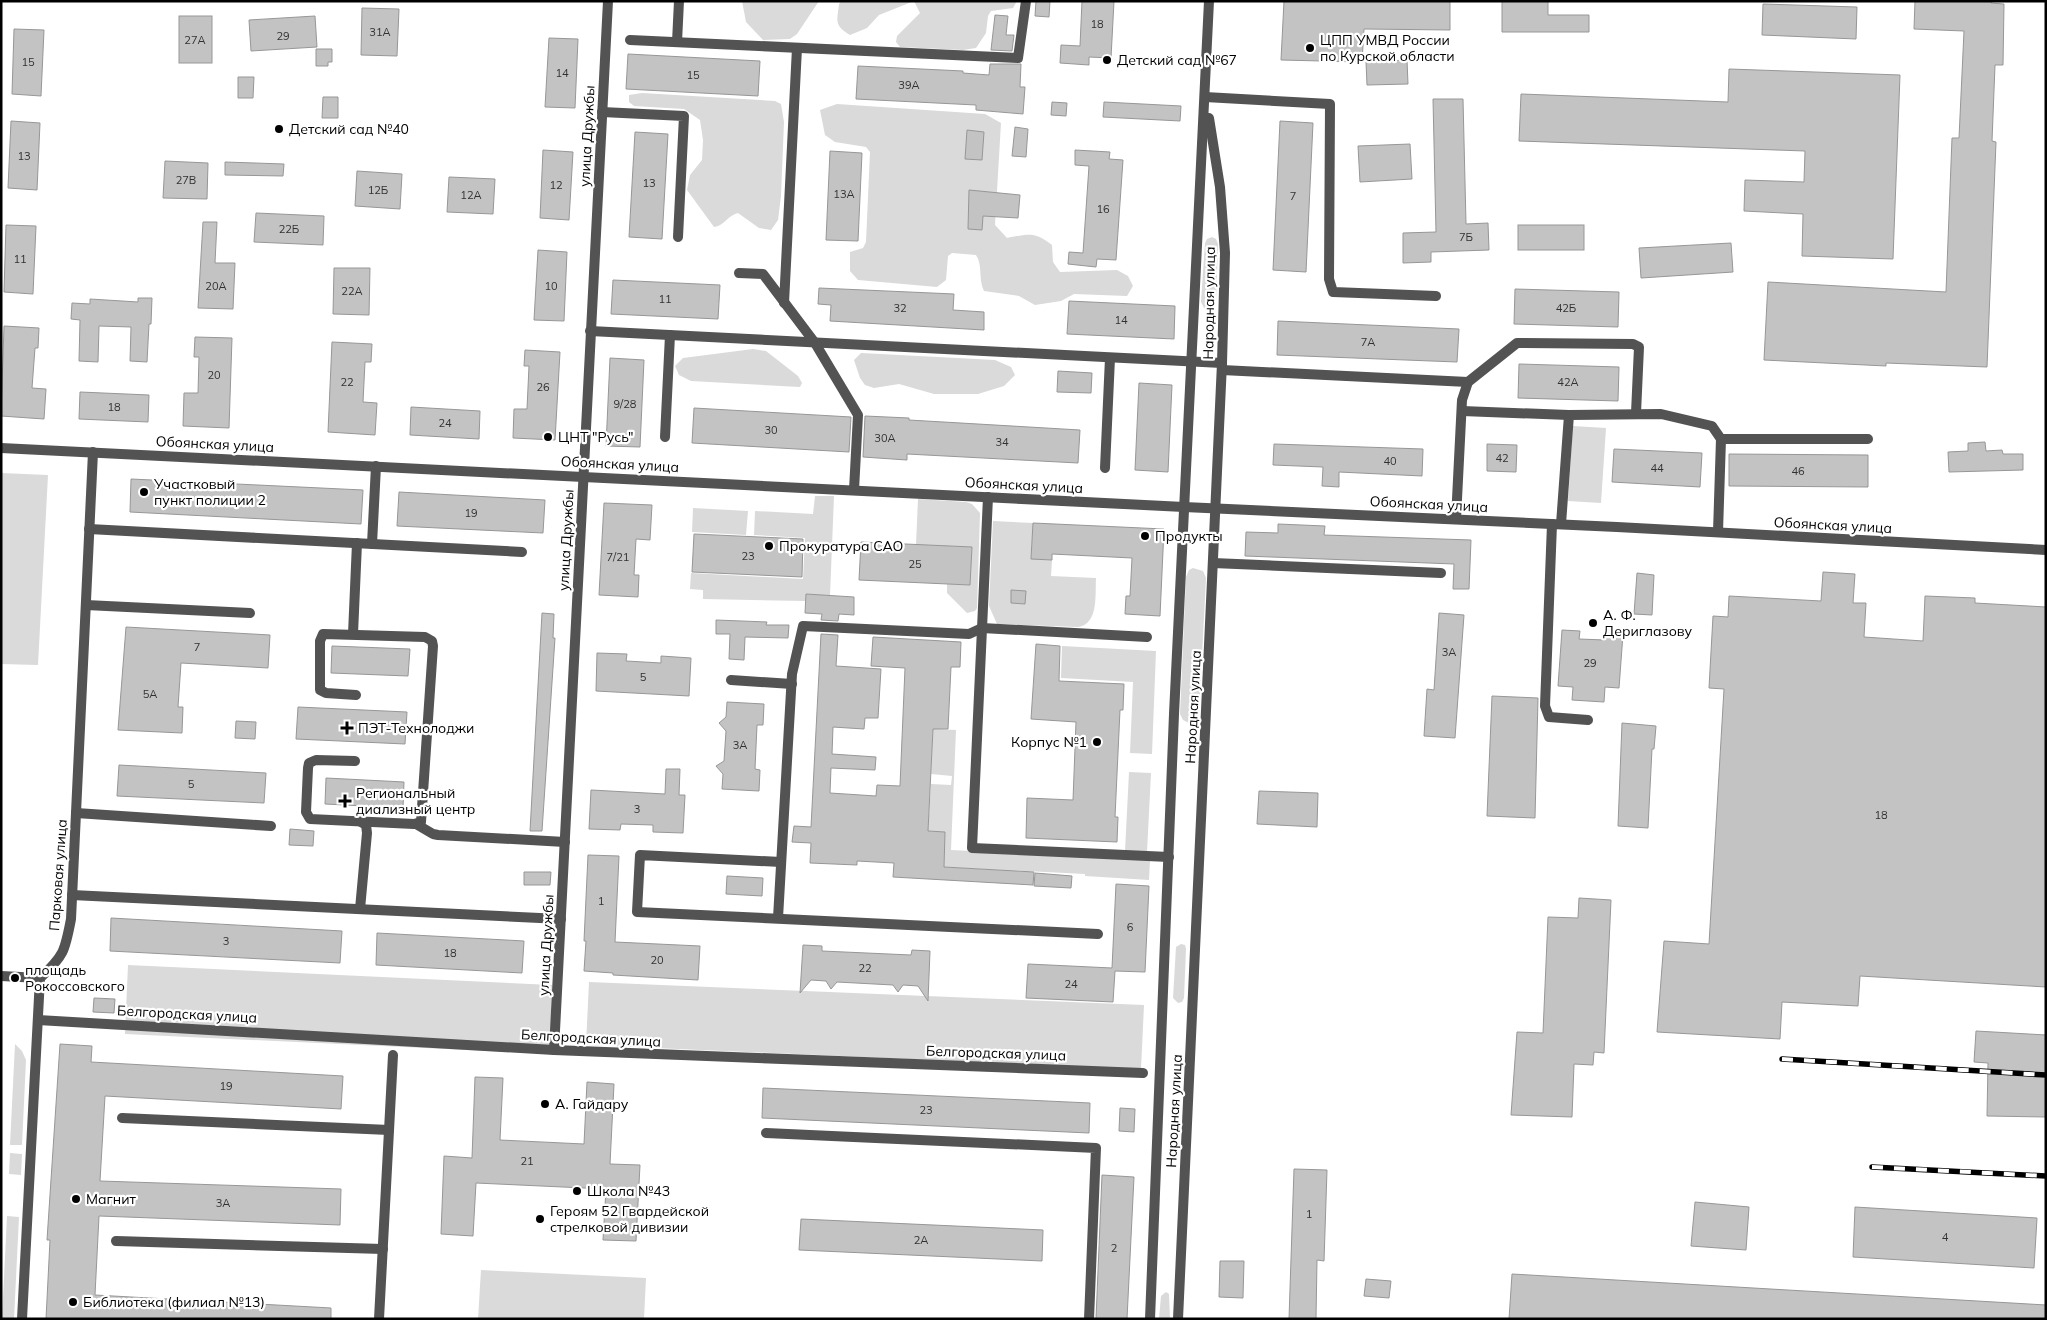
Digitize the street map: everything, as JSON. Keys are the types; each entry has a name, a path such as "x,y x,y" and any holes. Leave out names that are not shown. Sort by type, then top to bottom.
{"street":[{"name":"улица Дружбы","path":"554,1050 608,1"},
{"path":"677,42 679,1"},
{"path":"630,40 1018,58 1026,1"},
{"name":"Народная улица","path":"1150,1319 1184,506 1209,1"},
{"path":"784,303 797,48"},
{"path":"1205,97 1330,104 1330,279 1333,292 1436,296"},
{"name":"Народная улица","path":"1178,1319 1216,508 1225,254 1220,187 1205,97"},
{"path":"602,112 684,116 678,237"},
{"path":"738,273 763,274 815,342 858,415 854,490"},
{"path":"590,331 1191,362 1222,367 1468,382"},
{"path":"665,437 670,335"},
{"path":"1456,519 1462,400 1468,382 1517,343 1633,344 1639,347 1636,414"},
{"path":"1104,468 1110,358"},
{"path":"1462,411 1569,415 1661,414 1712,426 1721,439 1718,532"},
{"path":"1569,415 1557,524 1545,706 1549,717 1588,720"},
{"path":"1721,439 1868,439"},
{"name":"Обоянская улица","path":"1,448 1718,532 2046,550"},
{"name":"Парковая улица","path":"40,978 58,962 66,945 71,919 93,452"},
{"path":"372,544 376,466"},
{"path":"988,497 972,848 1169,857"},
{"path":"90,529 522,552"},
{"path":"353,634 357,543"},
{"path":"1213,563 1441,573"},
{"path":"86,605 250,613"},
{"path":"778,918 792,684 803,626 968,634 982,628 1148,637"},
{"path":"356,695 324,693 320,690 318,685 321,636 326,633 425,637 433,643 422,817 421,822 416,824"},
{"path":"731,680 792,684"},
{"path":"355,761 316,760 310,763 308,768 306,812 312,820 416,824 438,835 565,842"},
{"path":"76,814 271,826"},
{"path":"360,909 367,830 366,825 361,822"},
{"path":"781,862 640,855 637,912 1098,934"},
{"path":"72,895 561,919"},
{"path":"1,976 40,978 22,1319"},
{"name":"Белгородская улица","path":"38,1020 554,1050 1144,1073"},
{"path":"379,1319 393,1055"},
{"path":"122,1118 389,1130"},
{"path":"766,1133 1096,1148 1089,1319"},
{"path":"116,1241 383,1249"}],"shaded area":[{"path":"742,1 819,1 797,34 790,39 763,40 746,22"},
{"path":"841,1 914,1 879,15 867,28 850,35 839,26 838,15"},
{"path":"914,1 1017,1 1013,8 991,11 988,16 986,33 976,48 963,50 900,47 896,42 897,36 920,13"},
{"path":"642,93 775,101 781,104 784,122 781,196 778,220 771,230 759,228 738,213 731,216 721,225 714,227 687,190 690,175 702,160 703,140 700,120 684,109 634,106 629,102 629,95"},
{"path":"837,104 985,114 1001,123 995,225 1007,238 1020,235 1041,237 1052,245 1053,262 1060,272 1117,270 1128,276 1133,286 1127,296 1074,294 1061,301 1035,305 1019,296 984,291 976,255 952,253 948,256 946,280 937,287 858,280 850,271 850,252 863,248 866,242 870,152 866,147 835,142 825,135 820,110"},
{"path":"1212,237 1216,239 1218,244 1216,303 1214,308 1208,310 1204,308 1201,302 1205,243 1207,239"},
{"path":"753,349 766,351 798,376 802,383 800,387 691,381 679,375 675,366 683,358"},
{"path":"861,353 995,360 1011,367 1015,375 1004,386 978,394 934,394 899,384 874,388 865,385 860,378 854,360"},
{"path":"1573,426 1606,428 1601,503 1568,501"},
{"path":"1,473 48,475 38,665 1,664"},
{"path":"815,496 834,496 830,596 806,594 806,601 703,599 703,590 690,589 691,573 803,579 805,538 754,535 755,511 813,514"},
{"path":"918,499 966,502 972,504 980,513 977,608 975,611 967,613 947,593 947,584 970,585 972,547 916,545"},
{"path":"693,508 748,511 746,535 692,532"},
{"path":"993,521 1033,523 1031,558 1052,560 1051,576 1096,578 1093,614 1085,625 1078,627 997,624 989,606"},
{"path":"1193,568 1203,571 1206,578 1199,714 1196,721 1189,723 1183,720 1180,714 1186,577 1189,570"},
{"path":"1062,646 1156,651 1152,754 1130,753 1133,682 1061,678"},
{"path":"933,729 956,730 951,850 1150,860 1149,880 1085,876 1085,874 944,867 945,832 928,831 931,784 951,785 952,776 931,774"},
{"path":"1129,772 1151,773 1147,852 1125,851"},
{"path":"1181,944 1185,945 1186,949 1184,998 1182,1002 1178,1003 1173,998 1176,947"},
{"path":"128,965 552,985 550,1054 125,1034"},
{"path":"589,982 1144,1005 1141,1069 586,1045"},
{"path":"15,1044 22,1051 26,1060 22,1145 10,1145"},
{"path":"10,1153 22,1154 21,1175 9,1174"},
{"path":"7,1216 19,1217 14,1319 2,1319"},
{"path":"481,1270 646,1278 644,1319 478,1319"},
{"path":"1166,1292 1169,1294 1170,1319 1159,1319 1161,1296"}],"building":[{"path":"1036,1 1050,1 1049,17 1035,16"},
{"path":"1082,1 1114,1 1111,58 1089,57 1089,65 1060,63 1061,45 1080,46"},
{"path":"1284,1 1450,1 1450,30 1364,29 1362,62 1281,60"},
{"path":"1502,1 1548,1 1548,15 1589,15 1589,32 1502,32"},
{"path":"1915,1 1991,1 1991,3 2004,4 2003,65 1995,65 1992,141 1996,142 1987,367 1886,363 1886,366 1764,360 1768,282 1946,292 1952,138 1959,138 1964,31 1914,29"},
{"path":"1763,4 1857,7 1856,39 1762,35"},
{"path":"362,8 399,9 397,56 361,55"},
{"path":"995,15 1008,16 1006,35 1014,35 1012,51 991,50"},
{"path":"179,16 212,16 212,63 179,63"},
{"path":"315,16 317,47 251,51 249,20"},
{"path":"14,29 44,30 41,96 12,94"},
{"path":"549,38 578,39 575,108 545,107"},
{"path":"316,49 332,49 332,62 328,62 328,66 316,66"},
{"path":"628,54 760,61 758,96 626,89"},
{"path":"1407,60 1408,84 1367,85 1366,62"},
{"path":"990,64 1021,64 1020,87 1025,87 1023,114 976,110 976,105 856,99 858,66 963,71 963,73 989,75"},
{"path":"1729,69 1900,75 1893,259 1802,256 1803,214 1744,211 1745,180 1804,182 1805,151 1519,141 1521,94 1728,102"},
{"path":"238,77 254,77 253,98 238,98"},
{"path":"323,97 338,97 338,118 322,118"},
{"path":"1433,99 1463,99 1466,224 1488,223 1489,250 1431,252 1431,262 1403,263 1403,233 1436,232"},
{"path":"1052,102 1067,103 1066,116 1051,115"},
{"path":"1104,102 1181,106 1180,121 1103,117"},
{"path":"11,121 40,123 37,190 8,188"},
{"path":"1280,121 1313,123 1306,272 1273,270"},
{"path":"1015,127 1028,129 1026,157 1012,156"},
{"path":"967,130 984,132 982,160 965,159"},
{"path":"635,132 668,134 662,239 629,237"},
{"path":"1410,144 1412,179 1360,182 1358,146"},
{"path":"543,150 573,152 569,220 540,218"},
{"path":"1075,150 1110,152 1109,159 1123,160 1116,260 1097,259 1096,267 1068,264 1069,252 1083,253 1089,166 1075,165"},
{"path":"830,151 862,153 858,241 826,240"},
{"path":"165,161 208,163 207,199 163,198"},
{"path":"225,162 284,164 283,176 225,175"},
{"path":"357,171 402,174 400,209 355,206"},
{"path":"449,177 495,179 493,214 447,212"},
{"path":"969,190 1020,195 1018,218 983,216 982,230 968,229"},
{"path":"256,213 324,216 323,245 254,242"},
{"path":"203,222 217,222 215,263 235,263 233,309 198,308"},
{"path":"6,225 36,226 33,294 4,292"},
{"path":"1518,225 1584,225 1584,250 1518,250"},
{"path":"1731,243 1733,272 1641,278 1639,248"},
{"path":"538,250 567,252 564,321 534,320"},
{"path":"334,268 370,268 369,315 333,314"},
{"path":"613,280 720,285 718,319 611,314"},
{"path":"819,288 954,294 953,310 984,312 984,330 830,321 831,305 818,304"},
{"path":"1515,289 1619,292 1618,327 1514,324"},
{"path":"138,298 152,298 147,362 130,361 131,327 99,326 98,362 79,361 80,320 71,319 72,303 90,304 90,299 138,302"},
{"path":"1069,301 1175,306 1174,339 1067,334"},
{"path":"1278,321 1459,329 1457,362 1277,355"},
{"path":"4,326 39,328 38,348 35,348 32,388 46,389 44,419 1,416"},
{"path":"195,337 232,338 229,428 183,426 184,393 198,393 199,357 194,357"},
{"path":"332,342 372,344 371,362 365,362 363,402 377,403 375,435 328,432"},
{"path":"525,350 560,352 555,440 513,438 514,409 527,409 529,366 524,366"},
{"path":"610,358 644,360 640,447 606,446"},
{"path":"1519,364 1619,367 1618,401 1518,398"},
{"path":"1058,371 1092,373 1091,393 1057,392"},
{"path":"1139,383 1172,385 1168,472 1135,470"},
{"path":"80,392 149,395 148,422 79,419"},
{"path":"411,407 480,411 479,439 410,435"},
{"path":"694,408 851,417 849,452 692,443"},
{"path":"865,416 1080,430 1078,463 907,454 907,460 863,457"},
{"path":"1985,442 1986,451 2002,450 2003,454 2023,454 2023,470 1949,472 1948,452 1968,451 1968,443"},
{"path":"1274,444 1423,449 1422,476 1339,472 1339,487 1322,486 1323,467 1273,465"},
{"path":"1487,444 1517,445 1516,472 1487,471"},
{"path":"1614,449 1702,453 1700,487 1612,482"},
{"path":"1729,454 1868,455 1868,487 1729,486"},
{"path":"131,479 363,490 361,524 130,512"},
{"path":"399,492 545,500 543,533 397,526"},
{"path":"604,503 652,505 650,540 636,539 634,575 639,575 638,597 599,595"},
{"path":"1033,523 1164,529 1160,616 1125,614 1126,596 1130,596 1132,558 1052,554 1052,560 1031,559"},
{"path":"1278,524 1325,526 1324,535 1471,540 1469,589 1453,589 1454,564 1245,556 1246,532 1278,533"},
{"path":"694,534 803,539 802,577 692,572"},
{"path":"861,542 972,547 970,585 859,580"},
{"path":"1823,572 1855,574 1853,603 1866,603 1864,637 1923,641 1925,596 1975,598 1975,603 2046,607 2046,987 1860,976 1858,1006 1782,1002 1780,1039 1657,1032 1664,941 1709,944 1724,689 1709,688 1713,616 1728,617 1729,596 1821,601"},
{"path":"1637,573 1654,575 1652,615 1634,614"},
{"path":"1011,590 1026,591 1025,604 1011,603"},
{"path":"806,594 854,597 854,615 839,614 838,621 821,620 822,614 805,613"},
{"path":"542,613 554,614 553,638 555,638 542,831 530,831"},
{"path":"1439,613 1464,615 1455,738 1424,736 1427,689 1434,690"},
{"path":"716,620 767,622 766,625 789,625 788,638 745,637 744,660 729,659 730,634 716,634"},
{"path":"126,627 270,635 268,668 181,663 178,707 183,707 182,733 118,730"},
{"path":"1562,630 1580,631 1579,639 1605,640 1606,633 1623,634 1619,688 1605,687 1604,702 1572,700 1573,687 1558,686"},
{"path":"821,634 838,635 836,666 881,669 878,718 865,718 864,729 833,727 832,754 876,757 875,770 831,768 830,793 876,796 877,785 900,786 905,668 871,666 873,637 961,642 960,667 951,667 948,729 933,729 928,831 945,832 944,867 1034,872 1033,885 893,877 894,863 857,861 857,865 810,863 811,843 792,842 794,826 811,827"},
{"name":"Корпус №1","path":"1036,644 1060,646 1059,681 1124,684 1123,710 1120,710 1115,817 1118,817 1117,842 1026,838 1027,798 1073,800 1076,722 1031,719"},
{"path":"332,646 410,649 408,676 331,673"},
{"path":"597,653 627,654 626,661 661,663 661,656 691,658 689,696 596,691"},
{"path":"1492,696 1538,698 1535,818 1487,816"},
{"path":"727,702 764,704 763,725 757,725 755,769 760,770 759,791 722,789 723,774 716,766 724,761 726,731 719,723 726,717"},
{"path":"298,707 407,712 405,744 296,739"},
{"path":"236,721 256,722 255,739 235,738"},
{"path":"1622,723 1656,726 1654,749 1652,749 1648,828 1618,826"},
{"path":"119,765 266,773 264,803 117,796"},
{"path":"666,769 680,769 679,795 685,795 683,833 653,832 653,825 621,824 620,830 589,829 591,790 665,794"},
{"path":"326,778 404,782 403,808 325,804"},
{"path":"1259,791 1318,793 1317,827 1257,824"},
{"path":"290,829 314,831 313,846 289,845"},
{"path":"588,855 619,856 615,942 700,946 698,980 613,975 613,973 584,971"},
{"path":"524,872 551,872 550,885 524,885"},
{"path":"1035,873 1072,876 1071,888 1034,886"},
{"path":"727,876 763,878 762,896 726,894"},
{"path":"1116,884 1149,886 1145,972 1115,971 1113,1002 1026,998 1028,964 1112,968"},
{"path":"1579,898 1611,900 1604,1053 1594,1052 1593,1065 1574,1064 1572,1117 1511,1115 1517,1032 1543,1033 1548,917 1578,918"},
{"path":"111,918 342,931 340,963 110,951"},
{"path":"377,933 524,941 522,973 376,965"},
{"path":"803,945 822,946 822,951 911,955 912,950 930,951 928,1001 918,986 903,985 898,992 893,985 837,982 831,989 826,981 811,980 800,993"},
{"path":"94,998 115,999 114,1013 93,1012"},
{"path":"1976,1031 2046,1035 2046,1117 1987,1116 1988,1063 1974,1062"},
{"path":"60,1044 92,1046 91,1062 343,1076 341,1109 105,1096 100,1181 341,1189 340,1225 99,1216 95,1295 331,1308 331,1319 46,1319 50,1240 47,1240"},
{"path":"475,1077 503,1078 500,1140 584,1144 587,1082 614,1084 610,1164 640,1165 636,1241 603,1240 606,1189 476,1183 473,1236 441,1234 444,1156 472,1158"},
{"path":"763,1088 1090,1103 1089,1133 762,1118"},
{"path":"1120,1108 1135,1109 1134,1132 1119,1131"},
{"path":"1294,1169 1327,1170 1324,1261 1317,1260 1316,1319 1289,1319"},
{"path":"1102,1175 1134,1177 1127,1319 1096,1319"},
{"path":"1695,1202 1749,1207 1746,1250 1691,1246"},
{"path":"1855,1207 2037,1218 2034,1268 1853,1257"},
{"path":"801,1219 1043,1230 1042,1261 799,1250"},
{"path":"1220,1261 1244,1261 1243,1298 1219,1297"},
{"path":"1512,1274 2046,1305 2046,1319 1509,1319"},
{"path":"1366,1279 1391,1281 1389,1298 1364,1296"}],"railway":[{"path":"1782,1059 2046,1075"},
{"path":"1872,1167 2046,1176"}],"place":[{"name":"ЦПП УМВД России по Курской области","path":"1310,48"},
{"name":"Детский сад №67","path":"1107,60"},
{"name":"Детский сад №40","path":"279,129"},
{"name":"ЦНТ \"Русь\"","path":"548,437"},
{"name":"Участковый пункт полиции 2","path":"144,492"},
{"name":"Продукты","path":"1145,536"},
{"name":"Прокуратура САО","path":"769,546"},
{"name":"А. Ф. Дериглазову","path":"1593,623"},
{"name":"ПЭТ-Технолоджи","path":"347,728"},
{"name":"Корпус №1","path":"1097,742"},
{"name":"Региональный диализный центр","path":"345,801"},
{"name":"площадь Рокоссовского","path":"15,978"},
{"name":"А. Гайдару","path":"545,1104"},
{"name":"Школа №43","path":"577,1191"},
{"name":"Магнит","path":"76,1199"},
{"name":"Героям 52 Гвардейской стрелковой дивизии","path":"540,1219"},
{"name":"Библиотека (филиал №13)","path":"73,1302"}]}
